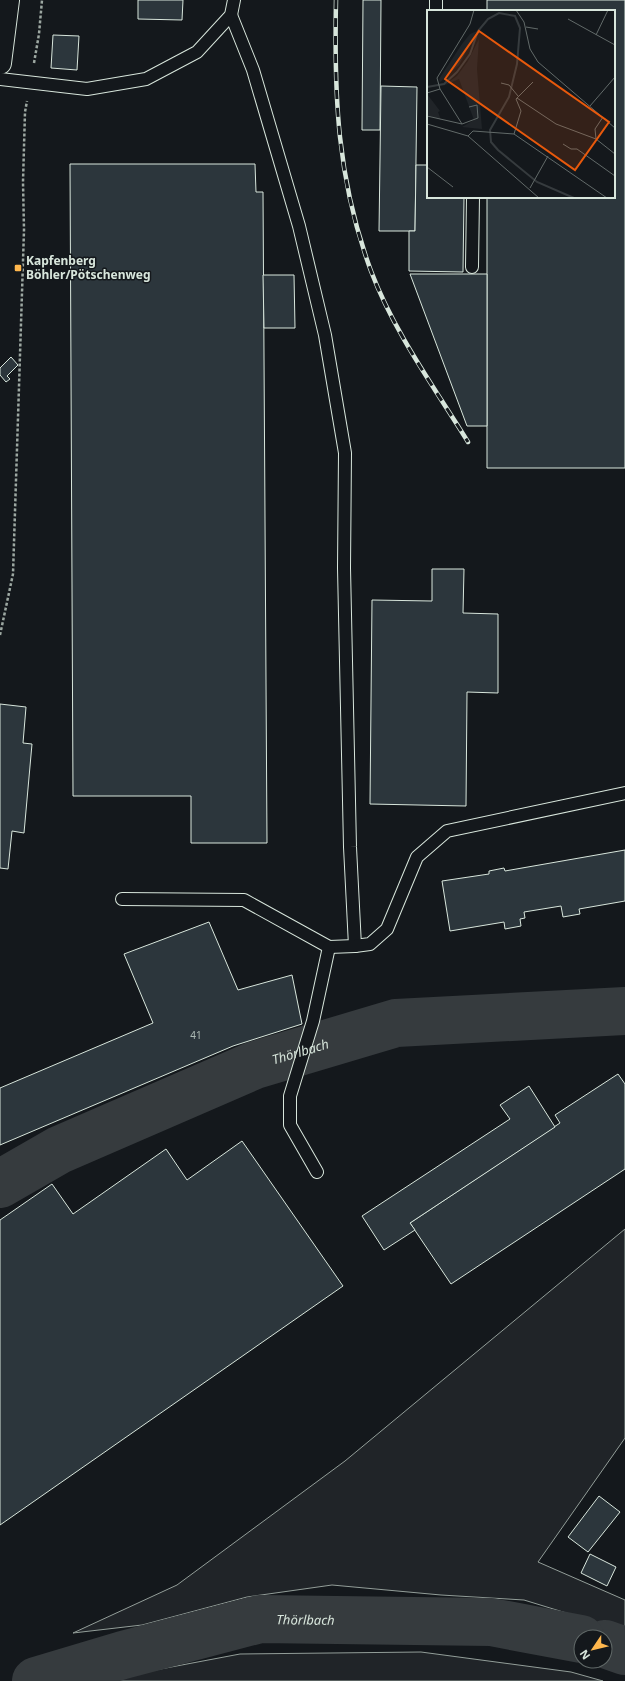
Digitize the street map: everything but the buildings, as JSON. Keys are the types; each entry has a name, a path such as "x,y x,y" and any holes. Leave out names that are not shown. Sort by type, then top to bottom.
{"main road":[{"path":"0,63 8,0"}],"lane":[{"path":"0,79 87,89 146,79 197,52 231,16 234,0"},
{"path":"231,16 253,70 299,226 326,335 345,453 344,584 350,847 354,946"},
{"path":"472,267 473,198"},
{"path":"122,899 244,900 329,947 370,944 387,929 417,857 447,831 625,793"},
{"path":"316,1172 290,1125 290,1096 313,1021 329,947"}],"path":[{"path":"0,635 14,574 24,230 24,127 25,112 32,82 39,34 42,0"}],"shaded area":[{"path":"625,1229 625,1438 538,1562 625,1600 625,1631 524,1600 441,1595 332,1585 247,1597 142,1625 73,1633 177,1585 345,1461"},
{"path":"421,1652 571,1672 603,1681 97,1681 240,1654"}],"waterway":[{"name":"Thörlbach","path":"0,1184 59,1150 255,1065 396,1023 625,1011"},
{"name":"Thörlbach","path":"36,1681 123,1655 260,1619 491,1622 573,1637"},
{"name":"Thörlbach","path":"613,1647 625,1651"}],"railway":[{"path":"336,0 336,70 340,137 344,170 360,237 380,294 391,316 415,359 468,442"}],"place":[{"name":"Kapfenberg Böhler/Pötschenweg","path":"18,268"}]}
